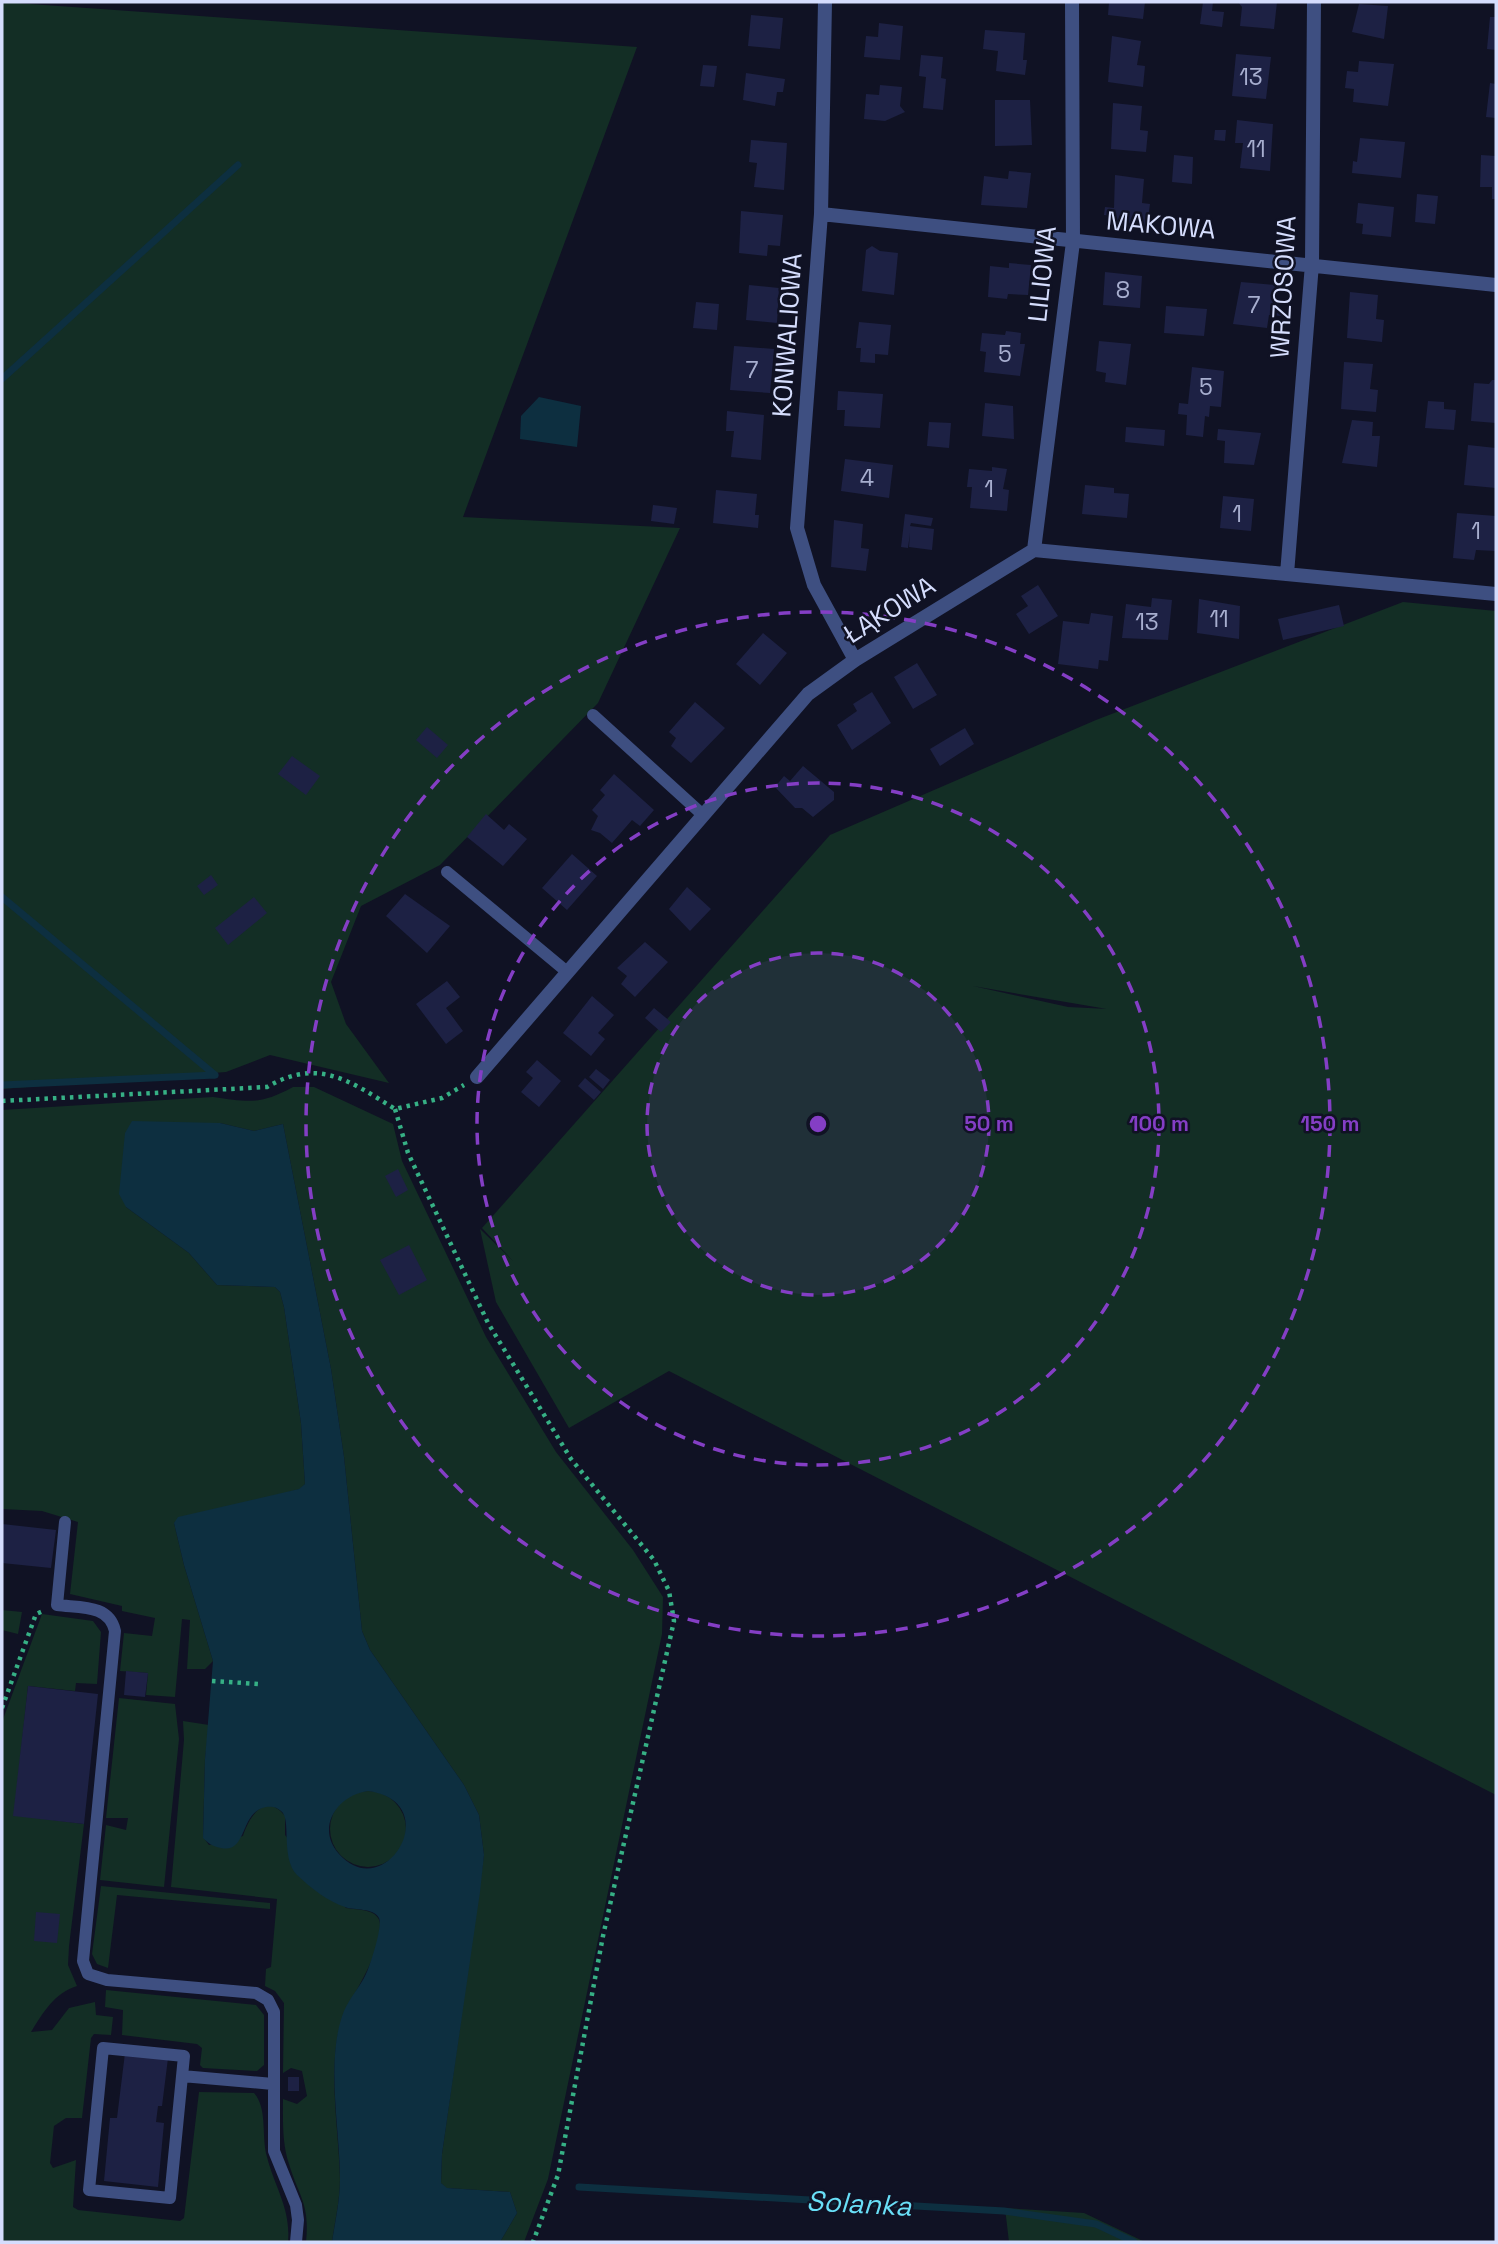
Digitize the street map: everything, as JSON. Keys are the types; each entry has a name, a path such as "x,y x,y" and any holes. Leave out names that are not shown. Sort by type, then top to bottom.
{"street":[{"name":"KONWALIOWA","path":"825,2 821,214 797,528 814,585 855,660"},
{"name":"LILIOWA","path":"1034,550 1073,242 1072,2"},
{"name":"WRZOSOWA","path":"1287,574 1312,264 1314,2"},
{"name":"MAKOWA","path":"821,214 1496,285"},
{"name":"ŁĄKOWA","path":"477,1077 808,694 855,660 1034,550"},
{"path":"1034,550 1496,594"}],"lane":[{"path":"593,715 703,815"},
{"path":"447,872 566,971"},
{"path":"65,1522 57,1605 102,1611 112,1619 115,1631 83,1961 88,1974 107,1980 256,1993 268,2000 274,2012 274,2151 296,2205 296,2242"},
{"path":"103,2048 184,2056 182,2077 170,2198 89,2190 103,2048"},
{"path":"182,2077 273,2084"}],"path":[{"path":"2,1101 267,1087 289,1074 311,1071 355,1084 395,1109 408,1153 488,1323 571,1459 654,1560 669,1591 674,1620 603,1936 558,2175 533,2242"},
{"path":"395,1109 442,1098 477,1077"},
{"path":"2,1708 36,1614 57,1605"},
{"path":"212,1681 259,1684"}],"green space":[{"path":"2,2 637,47 463,517 680,528 598,703 440,865 361,906 331,982 346,1024 389,1083 270,1055 226,1072 2,1089"},
{"path":"1403,602 1496,611 1496,1795 669,1371 569,1428 496,1302 480,1229 513,1261 482,1228 830,835 1096,720","holes":["973,986 1107,1009 1068,1007"]},
{"path":"293,1087 314,1087 393,1124 402,1161 486,1337 556,1452 633,1550 663,1597 662,1634 548,2179 524,2242 500,2242 517,2213 510,2192 446,2188 441,2183 442,2154 484,1855 479,1815 464,1785 370,1650 362,1631 344,1457 331,1369 283,1124 254,1131 220,1123 126,1207 189,1253 217,1285 275,1287 280,1292 284,1307 301,1423 305,1484 300,1489 174,1523 213,1661 205,1669 187,1669 190,1620 182,1619 175,1697 146,1695 148,1673 120,1671 124,1633 152,1636 155,1618 122,1611 122,1606 70,1594 78,1522 42,1511 2,1509 2,1110 213,1097 254,1101 272,1097"},
{"path":"2,1610 22,1612 18,1634 2,1630"},
{"path":"42,1614 93,1621 101,1632 97,1684 76,1683 75,1691 28,1686 14,1815 84,1824 68,1965 77,1986 56,1999 31,2032 52,2030 69,2008 95,2002 96,2015 113,2017 111,2035 94,2034 91,2038 82,2118 66,2118 54,2126 50,2163 53,2168 76,2160 73,2207 78,2210 180,2221 184,2218 199,2092 254,2093 263,2115 267,2157 285,2209 288,2242 2,2242 2,1722"},
{"path":"119,1698 175,1704 179,1739 164,1887 100,1880 106,1825 126,1830 128,1818 106,1818"},
{"path":"183,1721 209,1725 205,1759 203,1837 209,1845 243,1836 249,1821 265,1806 278,1809 285,1816 285,1835 346,1908 368,1911 379,1920 379,1939 375,1953 342,2021 335,2051 334,2087 340,2179 332,2242 306,2242 305,2209 285,2148 283,2099 297,2104 307,2096 302,2071 291,2068 283,2073 284,2003 275,1991 265,1986 266,1969 271,1967 277,1899 171,1887 184,1740"},
{"path":"361,1791 375,1791 389,1797 400,1808 406,1829 403,1844 395,1856 375,1867 361,1867 347,1861 336,1850 330,1836 330,1822 336,1808 347,1797"},
{"path":"101,1886 270,1903 270,1909 117,1895 108,1968 97,1964 92,1954"},
{"path":"106,1990 256,2005 264,2015 264,2065 257,2071 203,2068 200,2065 202,2048 197,2044 122,2035 123,2010 105,2007"},
{"path":"1005,2208 1084,2213 1145,2242 1009,2242"}],"water":[{"path":"539,397 581,406 577,447 520,439 521,416"},
{"path":"132,1121 220,1123 254,1131 283,1124 331,1369 344,1457 362,1631 370,1650 464,1785 479,1815 484,1855 442,2154 441,2183 447,2188 510,2192 517,2213 500,2242 332,2242 340,2179 334,2072 338,2030 349,2001 364,1979 378,1937 380,1922 373,1912 349,1908 332,1901 297,1875 289,1859 284,1815 276,1808 257,1810 236,1845 230,1848 215,1846 203,1838 205,1759 213,1661 174,1523 178,1517 299,1489 305,1484 301,1423 284,1307 280,1292 275,1287 217,1285 189,1253 126,1207 119,1194 125,1133","holes":["368,1791 391,1799 403,1813 406,1829 400,1846 389,1860 374,1868 357,1867 339,1854 332,1844 329,1833 333,1814 347,1799"]}],"building":[{"path":"1109,2 1145,2 1143,19 1108,15"},
{"path":"1203,2 1213,2 1212,11 1224,12 1222,27 1200,24"},
{"path":"1238,2 1277,2 1274,29 1240,26 1242,7"},
{"path":"1359,4 1388,6 1384,39 1352,32"},
{"path":"751,15 783,18 780,49 748,46"},
{"path":"1490,17 1496,17 1496,50 1487,49"},
{"path":"879,23 903,26 900,60 864,57 866,36 878,37"},
{"path":"985,30 1025,33 1025,75 996,71 998,51 983,49"},
{"path":"1112,36 1141,41 1137,65 1145,66 1143,87 1108,82"},
{"path":"1236,54 1271,57 1266,99 1232,96"},
{"path":"921,55 943,57 941,78 946,79 943,110 923,108 926,77 919,76"},
{"path":"1359,61 1394,64 1388,106 1353,102 1354,89 1345,88 1347,71 1358,72"},
{"path":"703,65 717,66 714,87 700,86"},
{"path":"746,73 785,79 783,92 777,92 775,106 743,100"},
{"path":"1490,83 1496,84 1496,118 1486,117"},
{"path":"880,85 902,87 900,106 905,112 885,121 864,119 866,94 879,95"},
{"path":"995,100 1030,100 1032,145 995,146"},
{"path":"1113,103 1142,106 1140,130 1148,131 1146,152 1111,149"},
{"path":"1237,120 1273,124 1270,171 1240,168 1243,143 1235,143"},
{"path":"1215,130 1226,130 1225,141 1214,140"},
{"path":"1360,138 1405,142 1401,178 1352,173 1353,161 1357,162"},
{"path":"751,140 787,143 784,190 754,187 757,163 749,162"},
{"path":"1174,155 1193,157 1192,184 1172,182"},
{"path":"1481,155 1496,156 1496,199 1492,199 1492,187 1480,187"},
{"path":"1009,171 1031,173 1027,208 981,205 984,176 1008,179"},
{"path":"1115,175 1144,179 1142,203 1150,204 1147,226 1112,221 1113,216 1104,215 1105,207 1114,208"},
{"path":"1417,194 1438,196 1435,224 1415,222"},
{"path":"1358,203 1394,207 1391,237 1362,234 1363,224 1356,223"},
{"path":"741,211 783,215 780,246 768,245 767,256 739,253"},
{"path":"872,246 880,251 898,253 894,295 862,291 866,250"},
{"path":"1009,263 1031,265 1028,295 1008,294 1007,299 988,297 990,266 1009,268"},
{"path":"1105,272 1142,276 1140,308 1103,305"},
{"path":"1241,282 1275,285 1273,307 1281,308 1281,316 1269,315 1267,328 1233,324"},
{"path":"749,285 779,288 777,323 746,320"},
{"path":"1350,292 1378,295 1376,319 1384,320 1382,342 1347,338"},
{"path":"696,302 719,304 717,330 693,328"},
{"path":"1166,306 1207,309 1204,336 1164,333"},
{"path":"859,322 891,325 888,355 875,354 875,363 860,362 861,348 856,348"},
{"path":"1006,331 1021,333 1020,344 1025,344 1020,376 984,372 986,352 980,351 982,333 1005,335"},
{"path":"1099,341 1131,344 1126,385 1105,382 1106,373 1096,371"},
{"path":"734,346 774,349 770,393 730,390"},
{"path":"1344,362 1373,364 1370,389 1378,390 1376,412 1341,409"},
{"path":"1192,367 1224,371 1221,407 1210,406 1209,417 1205,416 1203,437 1186,435 1187,415 1178,414 1179,403 1188,404"},
{"path":"1496,380 1496,423 1471,421 1474,383 1489,384"},
{"path":"838,391 883,394 880,428 844,426 845,410 837,410"},
{"path":"1428,401 1444,402 1444,409 1456,410 1454,430 1425,428"},
{"path":"985,403 1013,406 1014,439 982,436"},
{"path":"727,411 764,415 761,460 731,457 734,431 726,431"},
{"path":"1352,420 1373,422 1372,436 1380,436 1377,467 1342,463"},
{"path":"929,422 951,423 949,448 927,446"},
{"path":"1126,427 1165,430 1164,446 1125,442"},
{"path":"1218,429 1261,433 1254,465 1224,463 1225,441 1217,440"},
{"path":"1468,445 1496,448 1496,488 1464,485"},
{"path":"845,459 893,465 889,498 841,491"},
{"path":"992,467 1007,469 1003,489 1009,490 1007,511 970,508 972,487 967,487 969,469 992,471"},
{"path":"1085,485 1114,488 1114,493 1129,494 1127,518 1082,514"},
{"path":"716,490 757,494 755,515 759,515 758,528 713,523"},
{"path":"1223,496 1254,499 1251,531 1220,528"},
{"path":"653,505 677,508 674,524 651,521"},
{"path":"1457,513 1496,516 1496,551 1476,550 1474,560 1453,558"},
{"path":"905,514 933,518 931,526 911,523 910,526 934,529 932,550 909,547 910,533 908,548 901,547"},
{"path":"834,520 863,524 861,548 869,549 866,571 831,567"},
{"path":"1038,585 1058,616 1029,634 1016,614 1028,606 1021,596"},
{"path":"1152,598 1172,600 1168,640 1122,638 1126,604 1151,607"},
{"path":"1199,599 1240,606 1239,639 1197,633"},
{"path":"1339,605 1344,626 1283,640 1278,619"},
{"path":"1091,613 1113,616 1108,661 1099,660 1098,669 1058,664 1063,621 1089,624"},
{"path":"763,633 787,653 760,685 736,664"},
{"path":"917,663 937,695 913,709 894,677"},
{"path":"872,692 891,723 852,750 837,725 857,711 853,704"},
{"path":"695,702 725,728 691,763 671,746 676,738 669,732"},
{"path":"427,727 448,745 437,758 416,740"},
{"path":"965,728 974,744 940,766 930,749"},
{"path":"292,756 320,776 306,795 278,774"},
{"path":"803,766 834,792 834,800 813,817 802,808 795,808 775,787 784,776 790,781"},
{"path":"614,774 654,810 640,826 632,820 612,843 600,833 591,830 598,816 592,810 605,795 600,790"},
{"path":"486,814 504,830 509,824 527,839 503,866 467,837"},
{"path":"572,854 597,876 567,910 542,888"},
{"path":"211,875 218,885 204,895 197,886"},
{"path":"687,887 711,909 690,931 669,909"},
{"path":"405,894 450,926 427,953 386,916"},
{"path":"254,897 267,913 228,945 215,928"},
{"path":"645,942 668,962 635,997 621,984 627,976 617,968"},
{"path":"447,981 460,997 446,1008 463,1031 446,1044 416,1004"},
{"path":"592,996 614,1015 598,1033 605,1039 591,1056 563,1033"},
{"path":"654,1008 671,1022 661,1032 645,1018"},
{"path":"537,1060 561,1081 539,1107 521,1092 533,1078 526,1072"},
{"path":"596,1069 610,1080 603,1089 589,1077"},
{"path":"585,1078 601,1092 594,1100 578,1086"},
{"path":"398,1169 408,1190 396,1197 385,1176"},
{"path":"409,1245 427,1280 399,1295 380,1260"},
{"path":"2,1524 56,1530 51,1568 2,1563"},
{"path":"126,1671 148,1673 145,1697 124,1695"},
{"path":"28,1686 98,1694 84,1824 13,1816"},
{"path":"36,1912 60,1914 57,1943 34,1941"},
{"path":"125,2053 168,2058 162,2106 158,2106 156,2122 164,2123 158,2187 104,2181 110,2118 117,2118"},
{"path":"288,2077 299,2077 299,2091 288,2091"}],"waterway":[{"path":"2,379 238,165"},
{"path":"2,897 215,1075"},
{"path":"2,1085 215,1075"},
{"name":"Solanka","path":"579,2187 1004,2211 1096,2224 1134,2242"}]}
